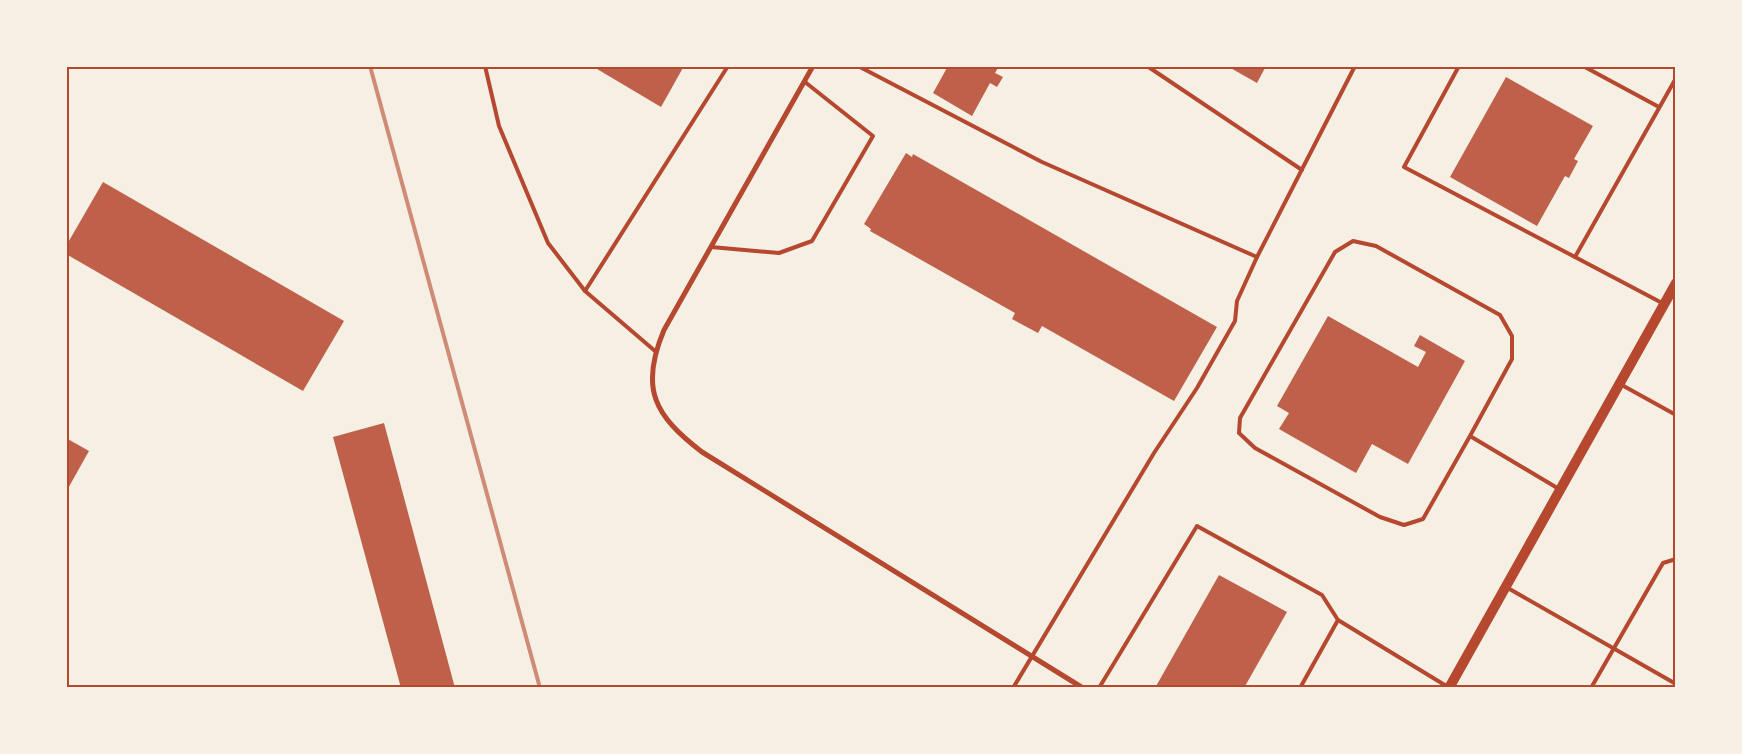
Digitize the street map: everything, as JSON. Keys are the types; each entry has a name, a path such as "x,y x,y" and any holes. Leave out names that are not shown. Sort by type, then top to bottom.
{"main road":[{"path":"1449,688 1676,283"}],"street":[{"path":"813,66 664,330 656,351 651,375 656,402 666,420 680,435 702,452 1082,688"}],"lane":[{"path":"485,66 500,126 548,243 585,291 656,351"},
{"path":"585,291 728,66"},
{"path":"858,66 1042,162 1257,257"},
{"path":"1147,66 1302,170"},
{"path":"1013,688 1034,657 1154,453 1197,388 1225,338 1234,321 1237,302 1257,257 1355,66"},
{"path":"1459,66 1404,167 1664,304"},
{"path":"1583,66 1659,107"},
{"path":"1575,257 1676,78"},
{"path":"710,247 779,252 812,241 873,136 804,82"},
{"path":"1353,241 1376,246 1500,315 1512,336 1512,359 1470,436 1423,519 1404,525 1380,517 1255,448 1239,433 1240,418 1335,252 1353,241"},
{"path":"1620,384 1676,416"},
{"path":"1470,436 1561,490"},
{"path":"1099,688 1197,526 1322,596 1338,620 1449,688"},
{"path":"1591,688 1663,563 1676,559"},
{"path":"1506,586 1676,684"},
{"path":"1300,688 1338,620"}],"building":[{"path":"592,66 684,66 661,107"},
{"path":"948,66 999,66 995,73 1003,77 997,87 990,83 972,116 933,93"},
{"path":"1227,66 1266,66 1257,83"},
{"path":"1506,77 1593,126 1574,159 1578,161 1569,178 1565,176 1537,226 1450,177"},
{"path":"906,153 912,157 913,154 1217,327 1174,401 1042,326 1038,333 1012,319 1015,313 870,231 871,229 864,224"},
{"path":"103,182 344,321 303,391 66,254 66,246"},
{"path":"1328,316 1418,367 1426,352 1414,346 1420,335 1465,361 1408,464 1372,444 1356,473 1279,429 1289,413 1277,406"},
{"path":"384,423 455,688 401,688 333,437"},
{"path":"66,438 89,451 66,492"},
{"path":"1219,575 1287,612 1244,688 1155,688"}],"railway":[{"path":"370,66 540,688"}]}
